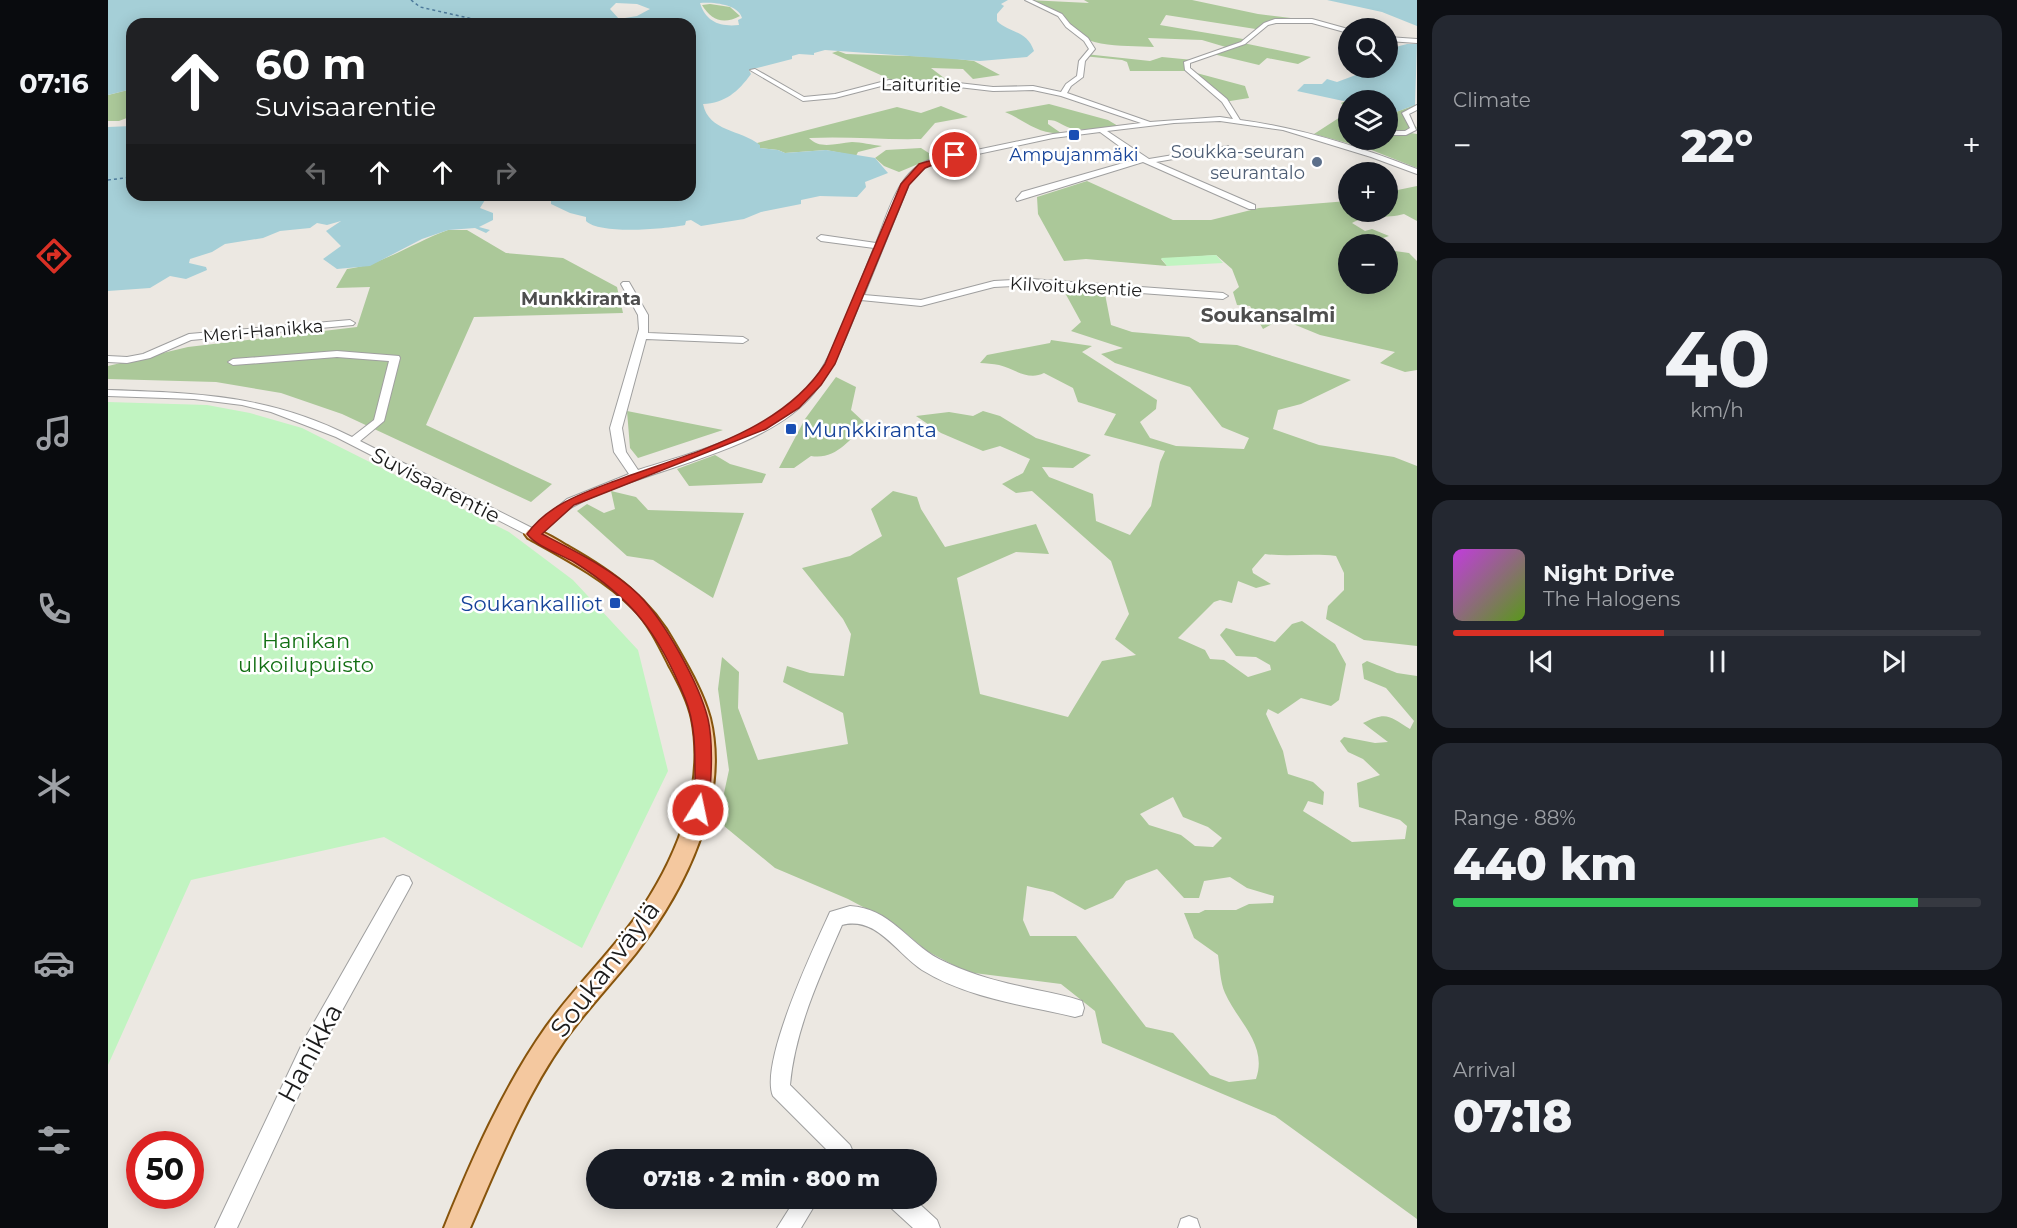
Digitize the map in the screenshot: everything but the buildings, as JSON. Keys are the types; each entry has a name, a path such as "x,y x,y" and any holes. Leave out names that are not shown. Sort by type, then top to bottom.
{"main road":[{"name":"Suvisaarentie","path":"533,534 578,559 634,599 656,627 693,698"},
{"name":"Soukanväylä","path":"457,1228 526,1079 555,1033 650,915 682,856 691,835 703,787 701,720 693,698"}],"street":[{"path":"1028,0 1060,15 1065,26 1091,45 1092,49 1083,56 1080,62 1080,76 1068,85 1063,94"},
{"path":"1237,120 1236,113 1187,69 1187,62 1243,43 1266,24 1275,21 1311,21 1338,29"},
{"path":"1398,40 1417,41"},
{"name":"Laituritie","path":"753,70 803,99 836,96 889,82 952,84 993,89 1033,88 1063,94 1150,124"},
{"path":"1398,133 1406,133 1414,129 1405,113 1417,107"},
{"path":"533,534 569,503 762,427 795,406 823,377 859,297 905,184 922,166 940,158 1101,130 1200,119 1237,120 1330,141 1417,172"},
{"path":"1101,130 1146,160 1252,207"},
{"path":"1330,141 1338,138"},
{"path":"1020,200 1025,194 1146,160 1225,148"},
{"path":"821,238 879,246"},
{"name":"Kilvoituksentie","path":"859,297 921,303 1012,282 1224,296"},
{"path":"626,284 643,315 643,336 616,428 620,452 636,476"},
{"name":"Meri-Hanikka","path":"108,359 127,360 146,356 189,337 351,323"},
{"path":"643,336 743,340"},
{"path":"233,362 338,354 394,358 379,421 352,442"},
{"name":"Suvisaarentie","path":"108,393 194,396 250,404 309,422 533,534"},
{"name":"Hanikka","path":"226,1228 310,1049 403,884"},
{"path":"836,1149 780,1089 780,1077 799,1012 836,918 851,912 875,920 898,935 926,962 963,979 1075,1008"},
{"path":"788,1228 801,1209"},
{"path":"909,1209 929,1228"}],"green space":[{"path":"1028,0 1089,3 1084,0 1192,0 1258,14 1299,19 1266,24 1262,30 1166,15 1160,25 1249,40 1243,43 1311,57 1298,64 1267,58 1259,65 1213,54 1229,48 1202,40 1148,38 1154,47 1101,43 1077,34 1067,26 1060,15"},
{"path":"702,5 730,7 740,16 728,20 713,17"},
{"path":"838,51 846,54 941,57 974,61 1000,75 973,79 963,69 931,68 952,84 896,82 832,53"},
{"path":"1085,54 1150,61 1162,57 1193,60 1187,62 1189,71 1130,71 1127,62 1122,60 1083,56"},
{"path":"1189,71 1245,86 1249,98 1224,102"},
{"path":"126,90 126,118 108,121 108,95"},
{"path":"1049,104 1108,120 1118,126 1082,130 1048,120 1048,124 1061,133 1053,133 1039,129 1005,112"},
{"path":"1415,105 1408,116 1417,128 1411,133 1417,134 1417,168 1372,150 1398,150 1398,111"},
{"path":"941,106 968,117 935,123 921,139 809,138 823,145 859,142 882,146 858,152 856,156 826,150 785,153 760,148 757,143 897,107 921,113"},
{"path":"1338,118 1338,141 1314,134"},
{"path":"921,148 935,157 899,172 884,166 875,158 886,150"},
{"path":"1087,181 1173,220 1211,220 1259,208 1338,202 1338,222 1354,222 1352,223 1365,231 1372,229 1384,234 1338,234 1338,294 1398,294 1398,251 1409,253 1417,261 1417,370 1405,372 1380,363 1395,352 1320,335 1281,319 1263,329 1250,306 1237,305 1233,292 1239,287 1232,269 1216,255 1161,259 1167,266 1086,259 1064,261 1038,214 1037,197"},
{"path":"1417,186 1417,221 1404,214 1398,215 1398,190"},
{"path":"448,230 467,230 506,253 563,258 617,287 623,313 474,317 426,425 552,484 531,502 342,414 281,393 216,382 108,379 108,366 188,347 357,327 370,287 336,288 347,269 386,258"},
{"path":"1216,255 1223,263 1167,266 1161,258"},
{"path":"1064,291 1105,294 1111,325 1132,332 1189,337 1200,343 1237,345 1351,380 1301,404 1278,410 1273,429 1319,445 1394,457 1417,466 1417,646 1364,640 1326,619 1328,606 1344,590 1344,573 1336,556 1318,555 1265,554 1252,569 1253,573 1271,584 1256,588 1238,581 1232,603 1220,600 1214,602 1178,638 1205,650 1210,659 1224,660 1248,677 1271,670 1270,665 1256,657 1236,656 1220,635 1226,628 1275,642 1292,624 1302,621 1335,644 1346,664 1339,700 1331,706 1301,698 1278,714 1268,709 1266,714 1283,751 1288,774 1313,782 1324,792 1323,805 1308,801 1303,811 1352,842 1405,839 1407,826 1400,820 1359,807 1357,783 1380,775 1363,759 1348,752 1340,741 1344,737 1375,743 1388,742 1363,723 1383,716 1410,729 1414,721 1386,688 1364,679 1362,664 1367,661 1397,673 1417,676 1417,1219 1275,1116 1102,1043 1095,1011 1061,984 966,972 927,951 895,924 848,899 775,868 718,821 729,770 718,689 722,657 739,672 738,708 758,760 848,744 843,713 783,682 787,666 810,673 844,676 851,634 843,619 802,568 850,556 882,536 871,509 893,491 917,497 921,509 945,547 1036,524 1049,554 1016,552 957,578 980,694 1068,717 1102,661 1136,655 1115,639 1129,614 1111,561 1032,491 1016,493 1002,484 1023,473 1030,459 1000,446 983,451 941,433 916,416 949,412 973,416 983,411 1000,416 1036,438 1091,455 1073,468 1042,467 1049,477 1093,494 1096,521 1130,535 1151,506 1160,462 1165,451 1104,435 1116,414 1078,402 1073,388 1044,373 1032,376 999,365 980,363 987,355 1050,343 1051,340 1092,346 1082,352 1157,400 1156,409 1140,422 1150,438 1176,446 1244,449 1249,438 1222,427 1190,387 1115,363 1101,354 1123,348 1071,331 1081,322","holes":["1173,797 1183,817 1208,827 1222,838 1213,847 1195,846 1181,835 1149,825 1140,814","1157,869 1184,898 1199,898 1204,881 1230,877 1247,888 1274,896 1273,903 1249,904 1236,910 1184,913 1194,938 1218,955 1225,993 1255,1044 1259,1067 1256,1079 1229,1082 1210,1075 1173,1033 1146,1027 1076,936 1030,936 1023,920 1027,886 1053,892 1085,910 1113,898 1126,881"]},
{"path":"836,377 856,387 851,410 866,424 835,452 828,455 811,456 794,468 779,468 805,419"},
{"name":"Hanikan ulkoilupuisto","path":"108,402 207,405 250,413 302,428 509,532 573,580 638,650 668,771 582,948 384,837 191,880 108,1065"},
{"path":"627,411 723,430 638,458 630,448"},
{"path":"715,455 730,464 766,474 762,483 689,486 677,469"},
{"path":"611,491 636,497 648,510 744,513 713,598 653,560 627,556 577,511 587,504 604,513 615,509"}],"water":[{"path":"108,0 1008,0 1001,4 1004,6 997,14 997,21 1027,39 1034,51 1027,57 980,61 825,50 814,53 814,55 799,54 792,56 792,59 749,70 751,74 730,95 718,101 703,104 706,113 718,125 752,140 760,145 760,148 785,153 826,150 875,158 888,173 865,182 866,187 857,197 820,196 801,200 801,204 761,212 744,219 701,226 691,220 686,221 685,225 649,229 618,229 593,225 586,221 586,217 570,213 551,204 551,201 696,201 696,18 625,18 637,16 650,9 637,4 616,3 610,9 618,18 126,18 126,90 108,95","holes":["700,3 718,4 740,13 742,18 738,20 739,25 715,22 706,15"]},
{"path":"1327,0 1417,0 1417,26 1382,12"},
{"path":"1417,44 1415,105 1398,111 1398,90 1338,90 1338,100 1297,91 1304,84 1322,84 1327,79 1337,82 1348,78 1398,78 1398,46"},
{"path":"126,126 126,201 484,201 480,208 493,213 493,220 479,227 490,230 486,233 475,228 448,230 422,239 370,266 337,269 323,259 341,246 326,231 341,221 327,225 317,223 310,228 280,231 263,238 225,244 212,252 190,259 189,263 206,267 207,270 186,279 170,276 150,288 108,291 108,127"}],"ferry route":[{"path":"411,0 420,7 469,18"},
{"path":"108,180 126,178"}],"place":[{"name":"Ampujanmäki","path":"1074,135"},
{"name":"Soukka-seuran seurantalo","path":"1317,162"},
{"name":"Munkkiranta","path":"791,429"},
{"name":"Soukankalliot","path":"615,603"}],"district":[{"name":"Munkkiranta","path":"581,299"},
{"name":"Soukansalmi","path":"1268,315"}],"route":[{"path":"698,810 703,787 704,764 701,720 682,672 656,627 645,610 618,585 533,534 569,503 590,493 719,446 762,427 795,406 818,383 830,364 905,184 922,166 940,158 955,155"}]}
